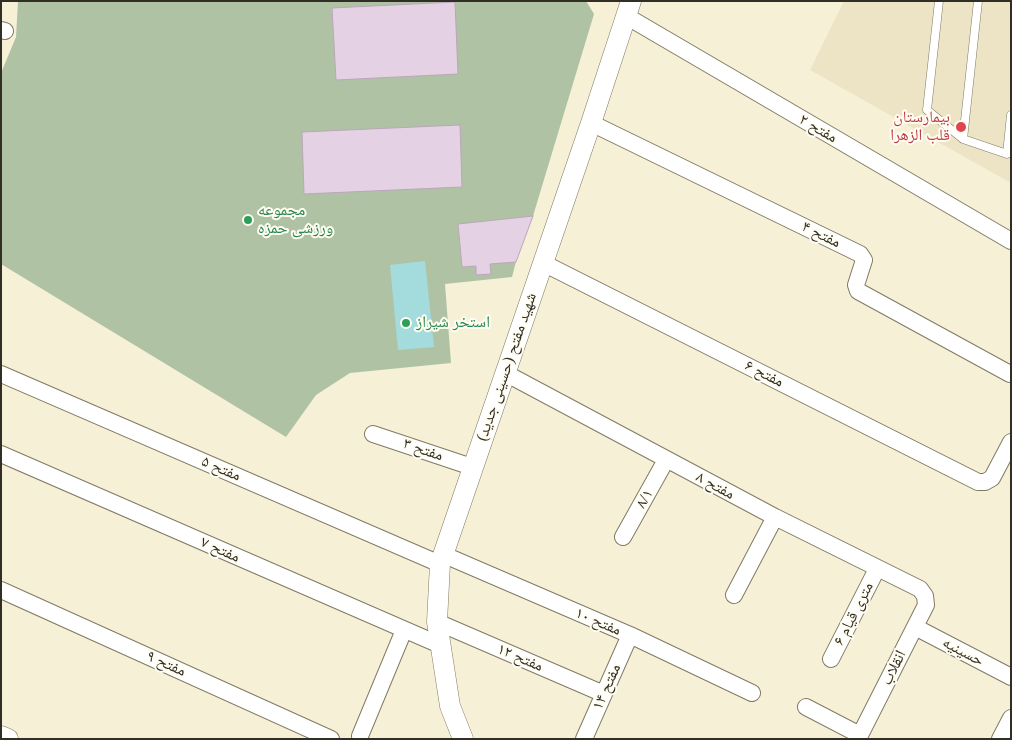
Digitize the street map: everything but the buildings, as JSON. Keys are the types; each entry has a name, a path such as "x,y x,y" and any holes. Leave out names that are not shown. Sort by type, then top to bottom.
{"street":[{"name":"شهید مفتح (حسینی جدید)","path":"463,739 450,706 437,622 441,559 591,123 627,5"},
{"name":"مفتح ۲","path":"627,5 1011,241"},
{"name":"مفتح ۴","path":"591,123 860,254 864,260 856,285 858,291 1010,374"},
{"name":"مفتح ۶","path":"543,263 978,482 985,482 992,478 1011,442"},
{"name":"مفتح ۸","path":"505,373 775,517 920,589 925,596"},
{"name":"مفتح ۵","path":"1,374 441,559"},
{"name":"مفتح ۳","path":"373,434 472,467"},
{"name":"مفتح ۷","path":"1,454 440,645"},
{"name":"۸/۱","path":"623,537 666,460"},
{"path":"734,595 775,517"},
{"name":"مفتح ۱۰","path":"441,559 630,635 752,694"},
{"name":"۶ متری قیام","path":"831,659 877,568"},
{"name":"مفتح ۹","path":"1,590 331,739"},
{"name":"انقلاب","path":"859,737 926,605 925,596"},
{"name":"مفتح ۱۲","path":"437,622 604,694"},
{"name":"حسینیه","path":"915,627 1011,678"},
{"path":"360,736 404,630"},
{"name":"مفتح ۱۴","path":"584,739 630,635"},
{"path":"806,707 859,737"},
{"path":"1000,739 1011,718"},
{"path":"1,736 8,739"}],"lane":[{"path":"939,1 927,110 963,139 1008,154 1011,115"},
{"path":"963,139 978,1"}],"shaded area":[{"name":"بیمارستان قلب الزهرا","path":"844,1 1011,1 1011,183 810,70"}],"green space":[{"name":"مجموعه ورزشی حمزه","path":"18,1 586,1 594,14 533,216 518,254 512,277 445,284 451,363 350,373 316,395 286,437 1,264 1,73 16,37"}],"water":[{"path":"425,261 434,347 398,350 390,265"}],"place":[{"name":"بیمارستان قلب الزهرا","path":"961,127"},
{"name":"مجموعه ورزشی حمزه","path":"248,220"},
{"name":"استخر شیراز","path":"406,323"}]}
